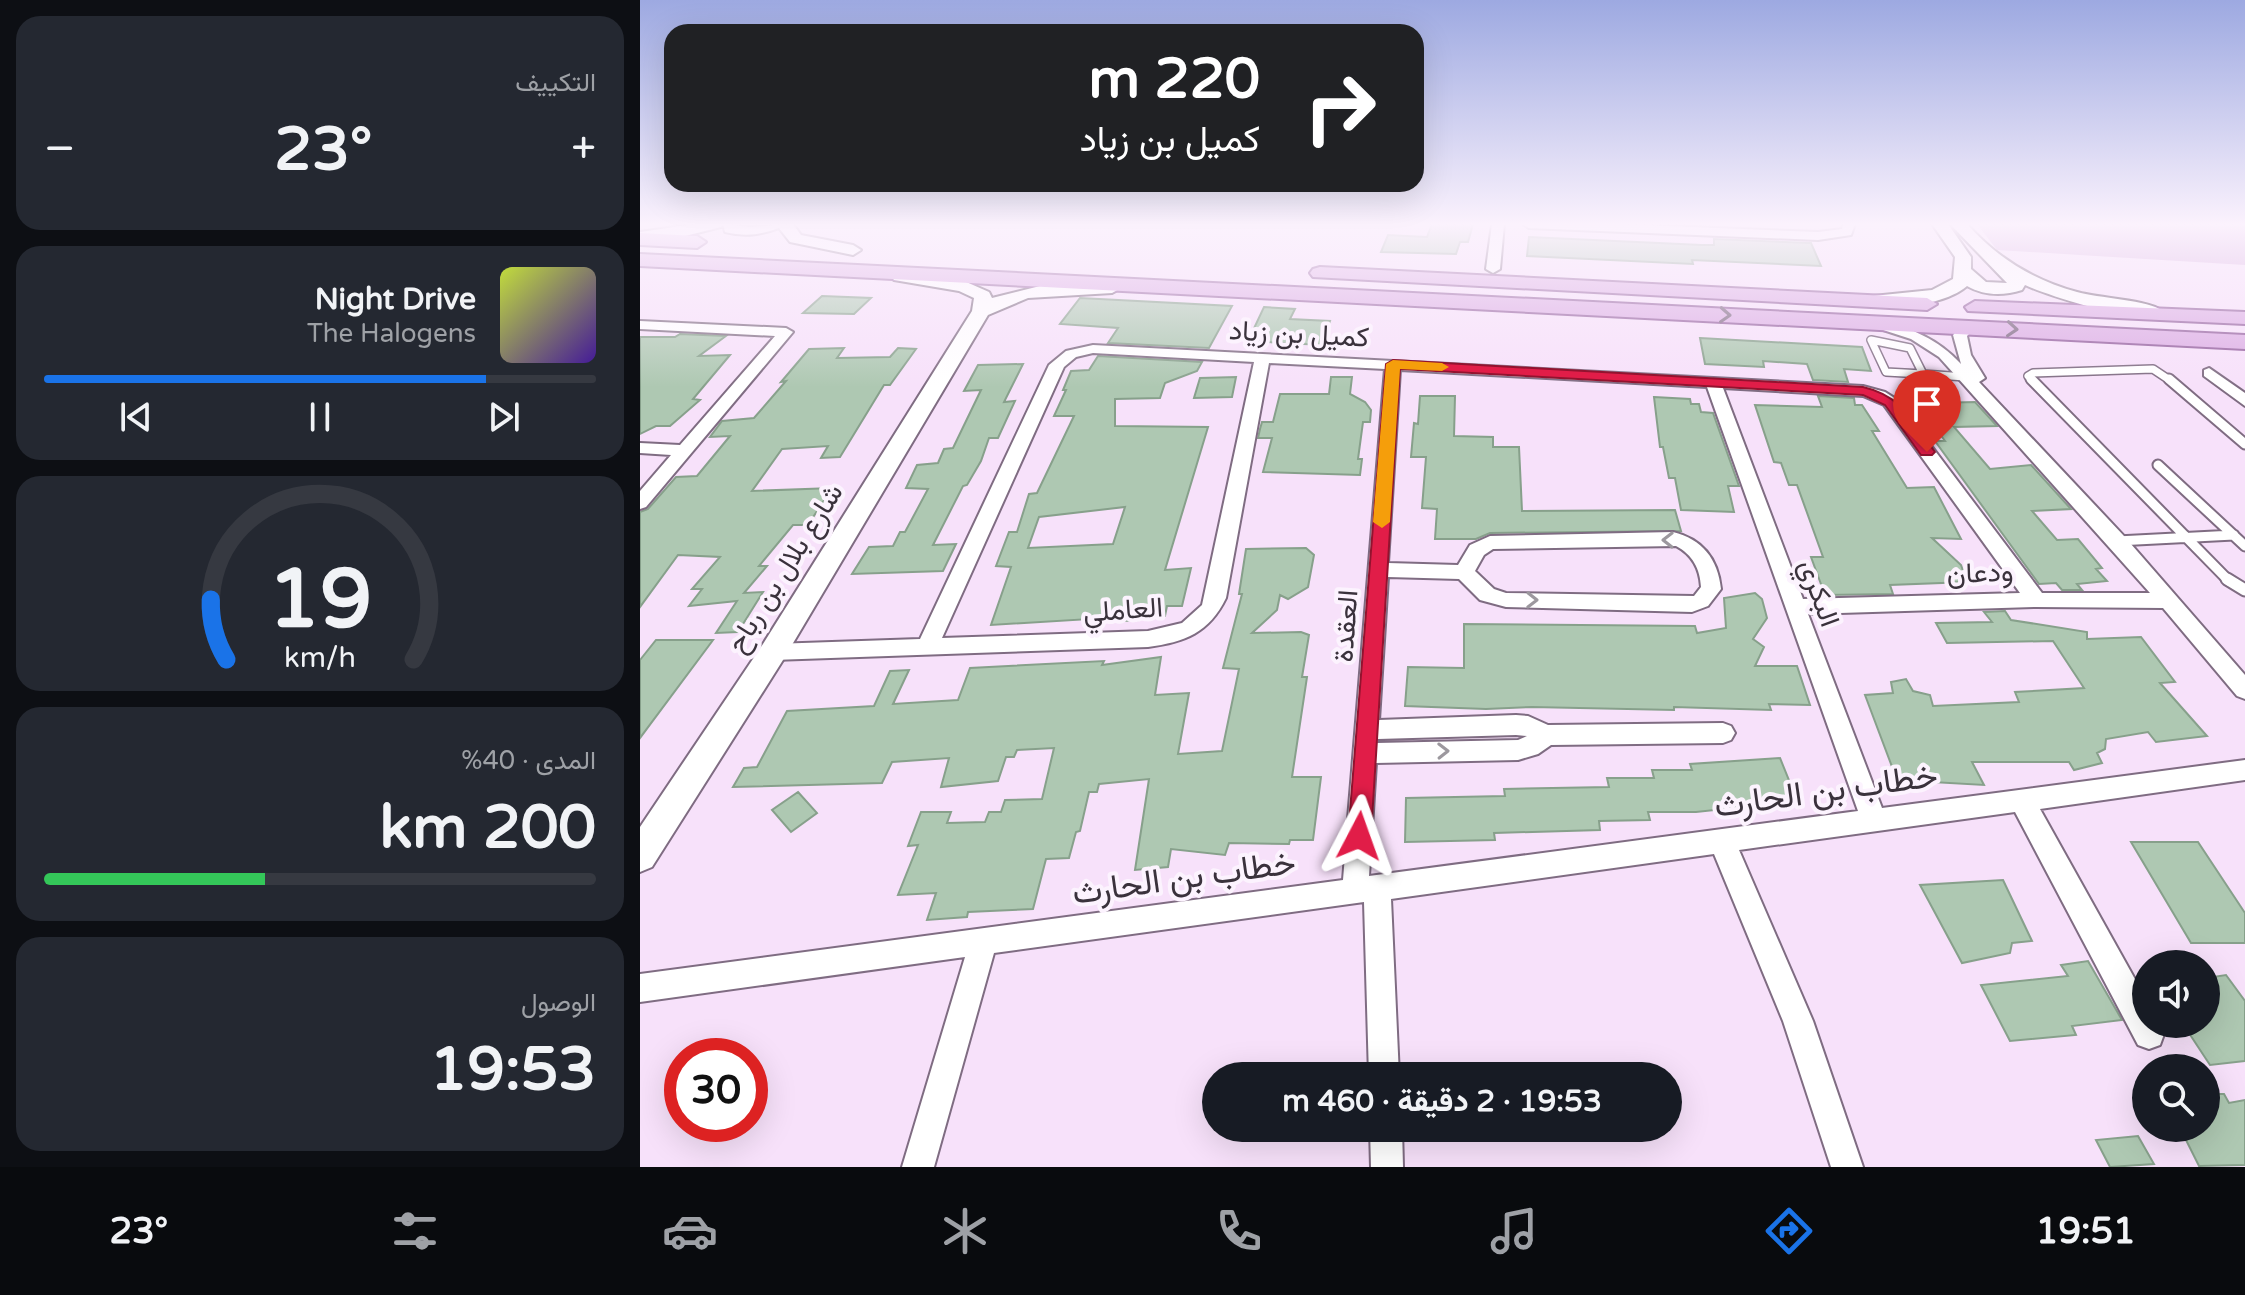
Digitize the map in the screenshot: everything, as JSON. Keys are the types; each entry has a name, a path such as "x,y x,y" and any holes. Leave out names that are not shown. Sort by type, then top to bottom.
{"main road":[{"path":"1086,278 1168,286 1876,323 1964,333 2245,342"},
{"path":"1436,278 2245,318"}],"street":[{"path":"936,278 970,288 983,296 981,311"},
{"path":"1505,278 1511,283"},
{"path":"1863,301 1948,292 1958,285 1961,278"},
{"path":"1968,278 1981,286 2012,288 2016,286 2013,278"},
{"path":"2023,278 2041,288 2079,300 2183,315"},
{"path":"981,311 1008,296 1035,290 1168,286"},
{"name":"شارع بلال بن رباح","path":"640,856 773,652 981,311"},
{"path":"1876,323 1927,342 1944,354 2117,541 2245,690"},
{"path":"640,325 786,332 640,503"},
{"path":"1927,342 1964,333 1974,373 2009,417 2015,430"},
{"name":"كميل بن زياد","path":"928,645 1050,379 1062,359 1081,350 1093,349 1863,391 1879,395 1890,402 2036,600"},
{"name":"العاملي","path":"773,652 1148,639 1175,636 1198,627 1210,613 1216,598 1262,359"},
{"name":"العقدة","path":"1383,1062 1366,889 1366,741 1393,364"},
{"path":"2209,373 2245,401"},
{"name":"البكري","path":"1713,383 1874,821"},
{"path":"640,448 685,451"},
{"path":"1379,570 1464,572 1487,595 1506,600 1692,604 1701,601 1711,589 1697,549 1673,539 1490,543 1477,550 1464,572"},
{"name":"ودعان","path":"1793,607 2036,600 2169,601"},
{"path":"1366,741 1518,750 1530,747 1546,735 1723,733"},
{"name":"خطاب بن الحارث","path":"640,988 2245,770"},
{"path":"2022,801 2132,1003"},
{"path":"1722,841 1798,1021 1847,1167"},
{"path":"918,1167 984,941"},
{"path":"1386,1142 1387,1167"}],"lane":[{"path":"1924,376 1910,348 1871,340 1884,371 1924,376 1965,377"},
{"path":"2245,444 2153,369 2033,373 2028,376 2230,582 2245,590"},
{"path":"2158,465 2245,546"},
{"path":"2117,541 2234,535"}],"building":[{"path":"822,296 871,298 854,314 803,313"},
{"path":"1080,298 1232,306 1209,348 1108,343 1118,328 1060,324"},
{"path":"1264,307 1295,309 1290,319 1330,321 1322,345 1248,341"},
{"path":"680,334 726,336 699,356 730,355 693,399 700,400 670,426 656,426 640,434 640,337 675,337"},
{"path":"1700,338 1862,347 1871,371 1844,369 1848,382 1813,380 1807,364 1763,361 1764,367 1705,364"},
{"path":"844,348 837,358 890,357 898,348 916,349 890,385 884,385 840,457 821,458 828,446 782,449 752,491 832,488 808,525 793,525 759,566 767,566 744,593 763,592 738,632 716,633 737,601 689,606 702,589 692,589 720,557 678,555 640,607 640,512 648,509 676,477 697,476 730,436 710,437 722,421 754,418 809,349"},
{"path":"1098,356 1202,362 1197,371 1165,383 1160,398 1115,399 1115,426 1208,427 1165,570 1191,568 1182,606 1167,606 1165,616 1141,616 1139,620 1087,623 1089,619 991,625 1011,567 996,566 1009,532 1017,532 1029,494 1037,493 1074,416 1054,416 1066,390 1063,390 1071,371 1089,370","holes":["1125,507 1113,544 1028,548 1039,517"]},
{"path":"1023,364 1004,402 1015,401 998,438 989,438 981,461 967,485 963,486 933,545 956,544 943,571 852,574 869,547 893,546 900,532 905,532 928,489 906,488 917,465 938,463 944,449 953,448 981,390 964,391 978,365"},
{"path":"1236,377 1232,397 1194,398 1200,378"},
{"path":"1331,377 1352,377 1350,394 1365,402 1371,410 1370,422 1363,422 1358,459 1362,459 1360,475 1263,472 1272,438 1258,438 1262,422 1273,422 1280,394 1329,394"},
{"path":"1923,389 1934,403 1975,402 1997,426 1954,427 1990,469 2031,465 2071,509 2032,511 2057,540 2078,539 2102,568 2096,569 2107,581 2077,584 2082,590 2062,590 2056,583 2039,584 1935,441 1945,441 1913,397"},
{"path":"1420,396 1455,396 1454,436 1493,437 1493,447 1519,447 1522,511 1675,510 1681,531 1490,533 1476,539 1435,539 1437,509 1422,508 1426,457 1411,457"},
{"path":"1818,396 1854,398 1855,405 1862,405 1879,431 1872,431 1907,488 1934,487 1961,539 1932,538 1961,565 1967,582 1890,585 1893,594 1825,595 1811,557 1823,557 1797,485 1789,485 1781,463 1774,462 1755,405 1822,407"},
{"path":"1654,397 1690,399 1691,404 1699,404 1701,412 1713,413 1739,486 1728,486 1734,512 1681,510 1675,478 1669,478 1663,447 1660,447"},
{"path":"1306,548 1314,555 1308,587 1288,599 1280,595 1277,610 1252,633 1301,632 1309,635 1302,677 1307,677 1292,777 1321,777 1313,840 1290,840 1289,844 1229,843 1225,855 1171,849 1168,867 1135,870 1149,779 1099,784 1097,792 1089,792 1080,831 1076,832 1069,858 1046,859 1033,909 968,912 967,917 927,920 936,893 898,895 918,845 908,846 921,812 951,812 947,823 985,822 989,812 1001,812 1005,800 1042,799 1054,748 1017,750 1014,757 1006,757 998,781 941,787 949,758 892,762 882,783 733,787 744,768 757,767 787,711 874,706 890,671 909,670 893,704 958,700 970,668 1104,661 1102,665 1161,657 1155,695 1189,693 1178,754 1222,751 1239,669 1223,668 1242,594 1239,594 1246,549"},
{"path":"1755,593 1762,599 1767,618 1753,639 1764,647 1755,666 1797,666 1810,705 1769,704 1771,710 1405,706 1408,667 1464,668 1464,624 1695,626 1697,633 1726,628 1724,598"},
{"path":"2005,611 2011,620 2087,632 2087,639 2141,637 2175,682 2160,683 2207,736 2156,742 2148,732 2106,739 2105,749 2097,753 2102,763 2074,770 2069,762 1972,762 1984,785 1897,780 1865,695 1893,693 1891,682 1906,679 1913,691 1930,695 1933,706 2019,702 2015,692 2084,688 2053,641 1947,643 1936,623 1992,622 1984,612"},
{"path":"656,640 713,640 640,738 640,660"},
{"path":"1780,758 1797,800 1742,804 1743,807 1696,812 1648,812 1650,820 1599,821 1600,830 1494,833 1495,840 1405,842 1406,798 1505,796 1504,789 1609,787 1607,778 1654,778 1652,770 1692,770 1690,764"},
{"path":"798,792 817,813 791,832 772,810"},
{"path":"2131,842 2198,842 2245,913 2245,943 2191,943"},
{"path":"2003,880 2032,941 2012,943 2010,953 1962,963 1920,885"},
{"path":"2088,961 2122,1020 2072,1026 2076,1035 2010,1041 1981,985 2068,976 2061,965"},
{"path":"2226,975 2245,1001 2245,1061 2220,1064 2220,1054 2203,1054 2192,1038 2220,1038 2220,976"},
{"path":"2220,1094 2224,1094 2229,1103 2245,1100 2245,1165 2199,1166 2187,1142 2220,1142"},
{"path":"2132,1137 2132,1142 2141,1142 2154,1164 2110,1167 2096,1140"}],"slow traffic":[{"path":"1382,522 1393,364 1442,367"}],"route":[{"path":"1359,836 1393,364 1863,391 1890,402 1927,452"}]}
